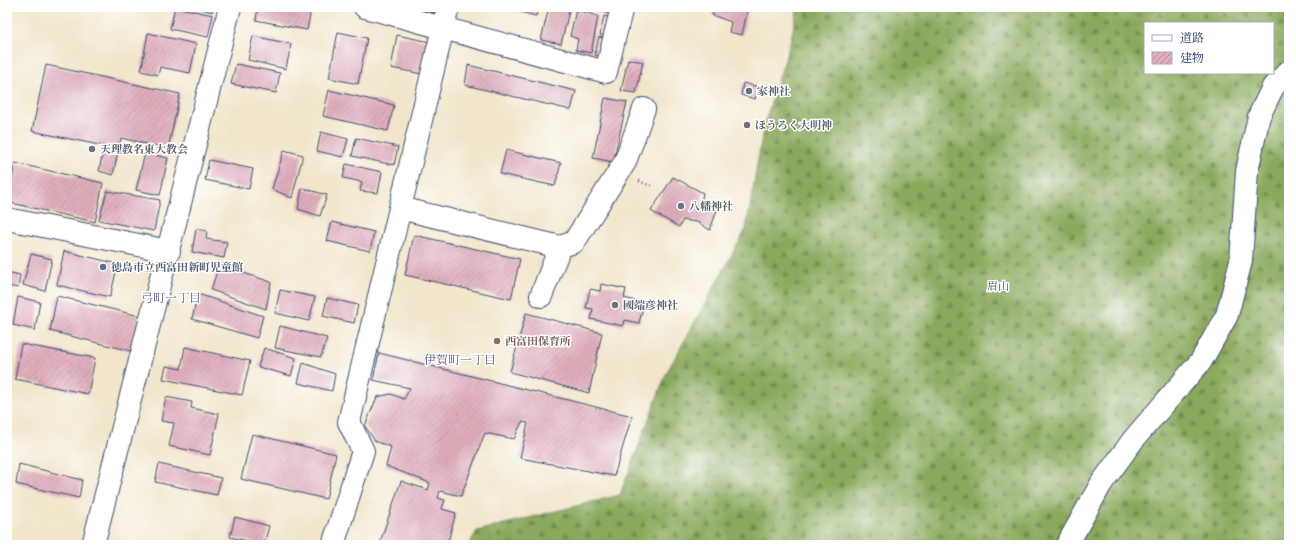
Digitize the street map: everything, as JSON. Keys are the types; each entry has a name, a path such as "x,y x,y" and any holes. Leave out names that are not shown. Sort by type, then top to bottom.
{"street":[{"path":"93,545 230,7"},
{"path":"365,7 445,17 606,72 614,46 622,7"},
{"path":"333,545 363,451 348,422 445,17"},
{"path":"1067,545 1101,484 1134,440 1201,361 1227,315 1241,261 1247,171 1259,116 1273,87 1289,71"},
{"path":"400,208 560,246 574,242 625,162 644,109"},
{"path":"7,219 169,250"},
{"path":"541,296 560,246"}],"green space":[{"name":"眉山","path":"798,7 1289,7 1289,545 469,545 477,531 620,495 666,374 746,229 764,125 790,44"}],"building":[{"path":"175,7 213,15 208,37 170,29"},
{"path":"193,7 213,7 212,12"},
{"path":"258,7 297,7 311,10 307,30 256,20"},
{"path":"411,7 437,7 435,13"},
{"path":"501,7 539,7 536,16"},
{"path":"549,7 570,7 561,44 541,40"},
{"path":"579,7 612,7 610,14"},
{"path":"714,7 748,7 742,35 729,32 731,22 712,15"},
{"path":"576,10 598,16 591,53 576,50 578,39 570,36"},
{"path":"604,16 613,19 608,36 600,35"},
{"path":"338,32 367,38 358,84 329,78"},
{"path":"148,33 196,44 190,73 160,67 158,75 141,71"},
{"path":"397,35 430,42 422,74 391,68"},
{"path":"253,36 291,44 286,69 248,60"},
{"path":"599,37 607,39 604,57 595,55"},
{"path":"628,59 643,62 636,93 621,91"},
{"path":"236,64 280,73 276,93 231,84"},
{"path":"46,65 180,94 168,149 121,138 113,175 99,171 104,146 32,131"},
{"path":"468,65 576,91 571,110 465,85"},
{"name":"家神社","path":"743,83 759,87 755,99 741,95"},
{"path":"329,90 394,105 388,131 323,116"},
{"path":"605,98 627,102 613,162 593,158"},
{"path":"321,132 348,139 343,157 317,151"},
{"path":"356,138 398,147 394,165 352,156"},
{"path":"284,150 303,155 292,198 272,189"},
{"path":"506,150 561,163 555,186 500,174"},
{"path":"145,153 168,158 160,195 136,190"},
{"path":"209,160 253,169 249,189 205,180"},
{"path":"15,163 103,183 95,222 7,202"},
{"path":"346,164 382,172 378,193 360,191 362,182 343,178"},
{"name":"八幡神社","path":"673,177 703,193 701,202 717,210 710,230 697,222 683,220 679,227 651,211"},
{"path":"302,188 327,195 320,216 298,209"},
{"path":"107,191 160,200 154,231 99,220"},
{"path":"332,222 374,232 370,251 327,241"},
{"path":"196,229 207,231 206,239 227,242 224,258 192,252"},
{"path":"414,235 520,259 511,299 405,275"},
{"path":"64,251 118,264 110,297 57,285"},
{"path":"31,254 52,259 45,291 23,285"},
{"path":"219,265 271,282 266,309 211,290"},
{"path":"7,272 20,275 18,288 7,286"},
{"name":"國端彦神社","path":"601,284 626,289 624,298 644,303 639,323 624,320 623,326 591,319 593,309 586,308 590,289 600,291"},
{"path":"280,290 315,297 309,321 275,313"},
{"path":"198,294 263,316 257,338 192,319"},
{"path":"57,296 140,316 135,352 50,331"},
{"path":"18,297 40,302 35,330 13,325"},
{"path":"327,298 358,305 354,323 323,316"},
{"path":"526,313 602,333 589,393 510,372"},
{"path":"280,326 327,338 321,357 275,348"},
{"path":"21,344 95,358 88,394 15,379"},
{"path":"185,347 250,361 242,395 163,379 166,366 181,369"},
{"path":"264,348 296,358 291,376 258,367"},
{"path":"379,353 632,416 614,476 520,458 528,423 522,422 514,439 485,433 461,496 440,491 438,498 445,500 442,509 456,513 447,545 379,545 401,481 428,490 430,483 386,466 391,447 375,441 365,426 377,397 391,394 404,399 410,388 373,380"},
{"path":"303,363 335,374 332,391 298,383"},
{"path":"166,397 192,402 191,408 219,414 210,455 169,446 174,423 161,421"},
{"path":"252,434 336,454 326,499 241,479"},
{"path":"19,464 82,480 79,498 16,484"},
{"path":"159,464 221,478 217,495 155,482"},
{"path":"235,517 269,526 264,545 230,537"}],"place":[{"name":"家神社","path":"749,91"},
{"name":"ほうろく大明神","path":"747,125"},
{"name":"天理教名東大教会","path":"92,149"},
{"name":"八幡神社","path":"681,206"},
{"name":"徳島市立西富田新町児童館","path":"103,267"},
{"name":"國端彦神社","path":"615,305"},
{"name":"西富田保育所","path":"497,341"}],"district":[{"name":"弓町一丁目","path":"171,298"},
{"name":"伊賀町一丁目","path":"460,360"}]}
